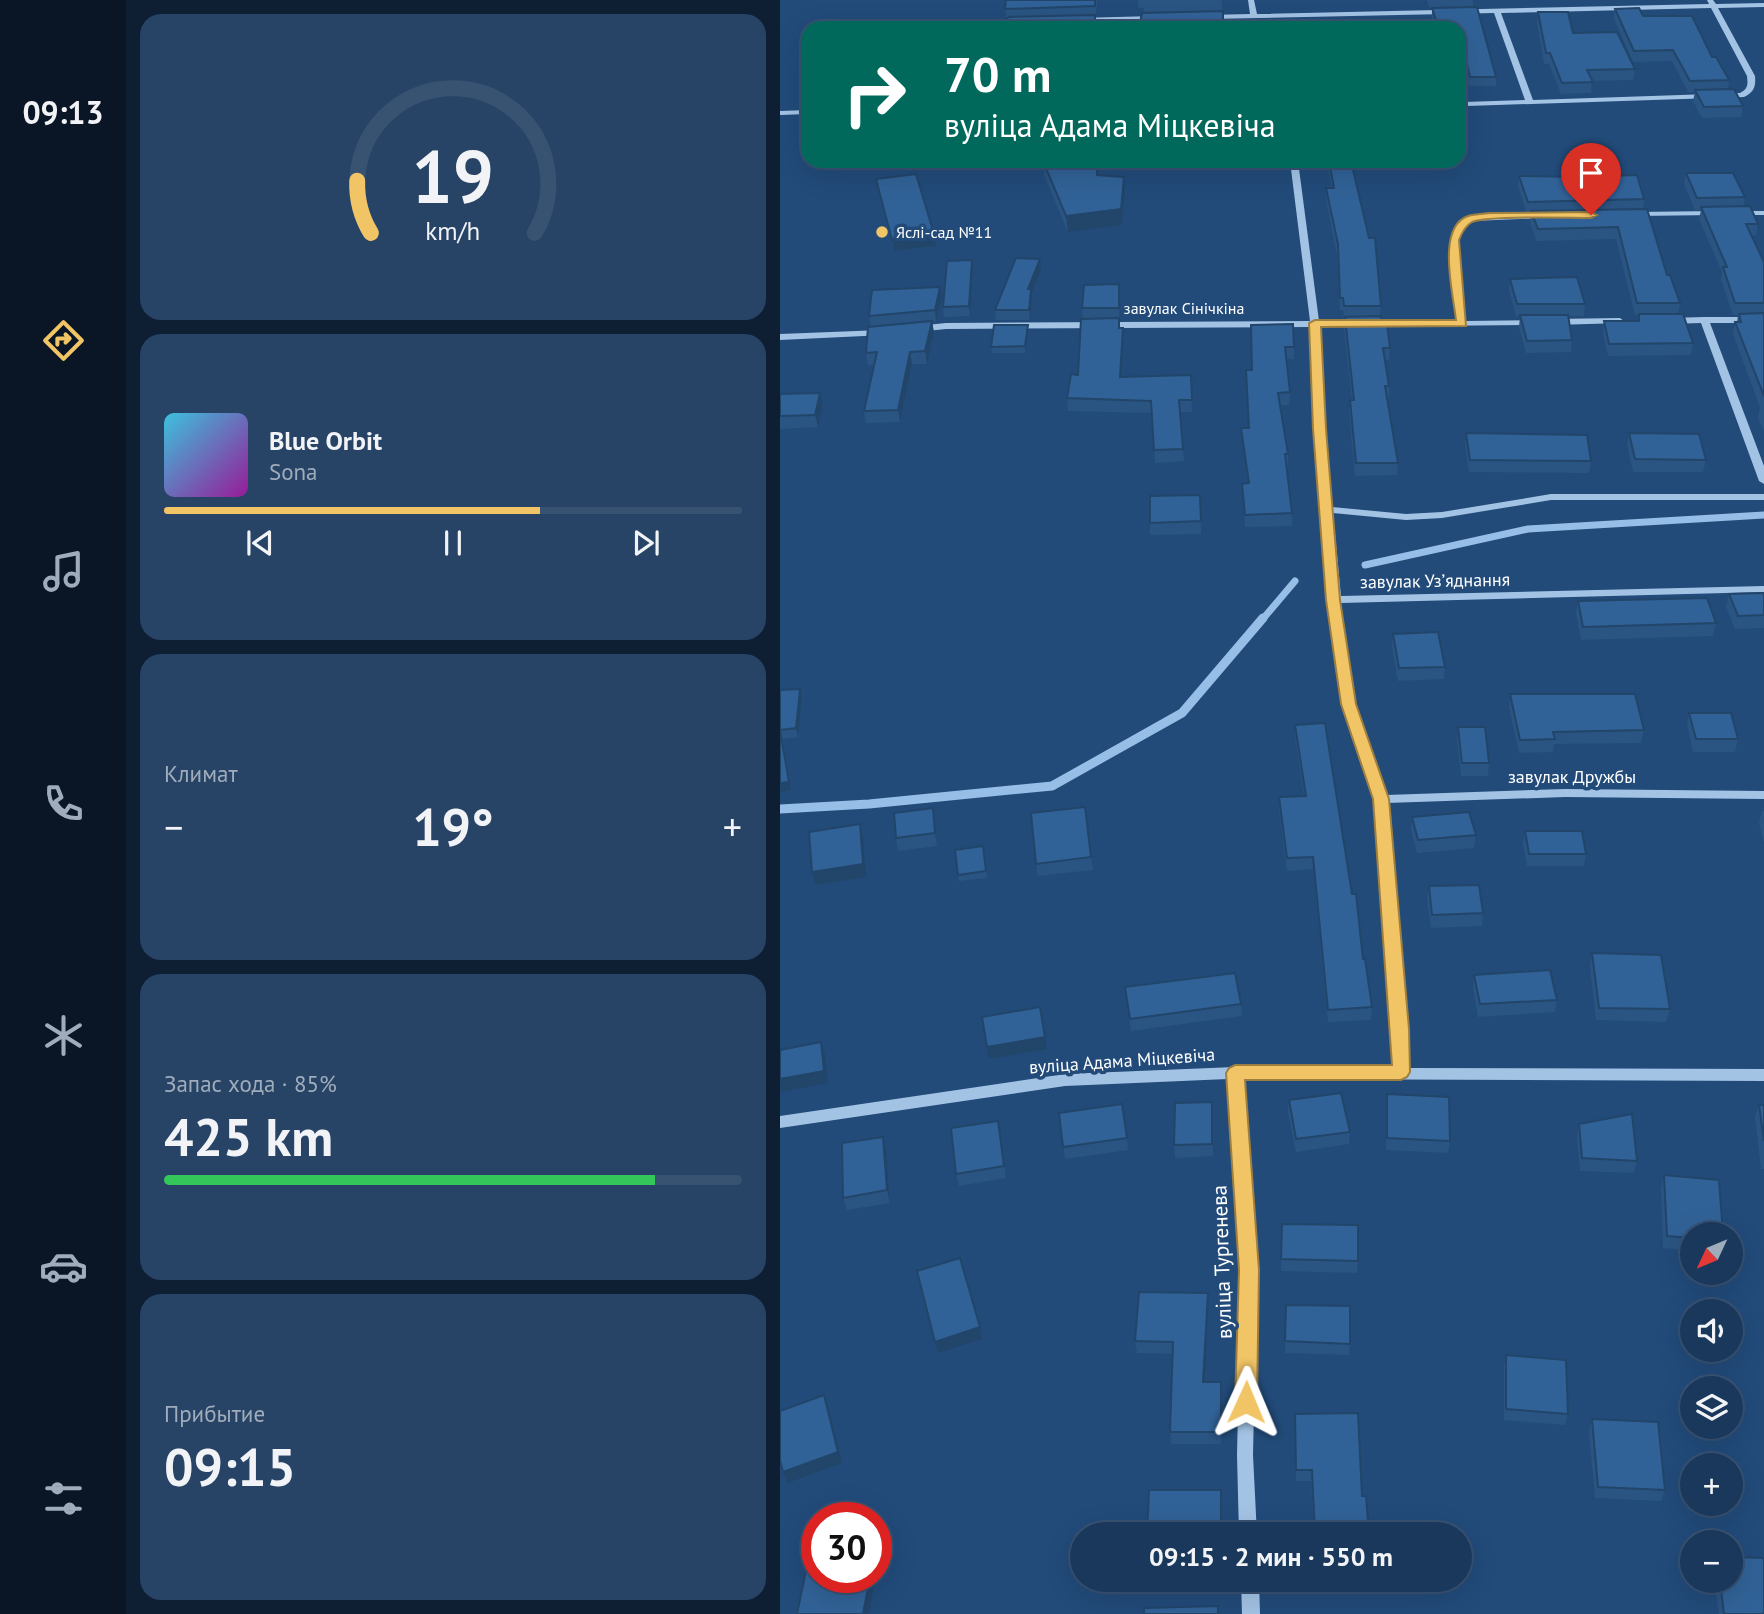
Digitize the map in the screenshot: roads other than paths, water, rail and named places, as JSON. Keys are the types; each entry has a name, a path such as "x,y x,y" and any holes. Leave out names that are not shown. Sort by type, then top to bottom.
{"street":[{"path":"1251,0 1254,16"},
{"path":"1199,17 1497,12 1711,3 1764,5"},
{"path":"1467,104 1729,97 1749,91 1752,85 1751,76 1711,3"},
{"path":"1497,12 1530,102"},
{"path":"1075,20 1171,18"},
{"path":"780,113 801,112"},
{"path":"1295,168 1315,323 1333,600 1348,704 1381,799 1400,1029 1401,1072"},
{"path":"1626,214 1764,213"},
{"path":"1462,324 1454,240 1460,226 1471,219 1558,215"},
{"path":"1704,320 1764,481"},
{"path":"1664,321 1764,320"},
{"name":"завулак Сінічкіна","path":"911,330 946,326 1637,321"},
{"path":"780,337 887,333"},
{"path":"1326,509 1406,517 1442,515 1551,497 1764,497"},
{"name":"завулак Узʼяднання","path":"1333,600 1764,589"},
{"name":"завулак Дружбы","path":"1381,799 1565,793 1764,795"},
{"name":"вуліца Адама Міцкевіча","path":"780,1122 1065,1080 1235,1073 1764,1075"},
{"name":"вуліца Тургенева","path":"1235,1073 1249,1270 1245,1455 1248,1522"},
{"path":"1250,1592 1251,1614"}],"waterway":[{"path":"1365,565 1528,529 1764,515"},
{"path":"1262,620 1295,581"},
{"path":"780,809 869,804 1052,786 1182,713 1263,618"}],"place":[{"name":"Яслі-сад №11","path":"882,232"}]}
